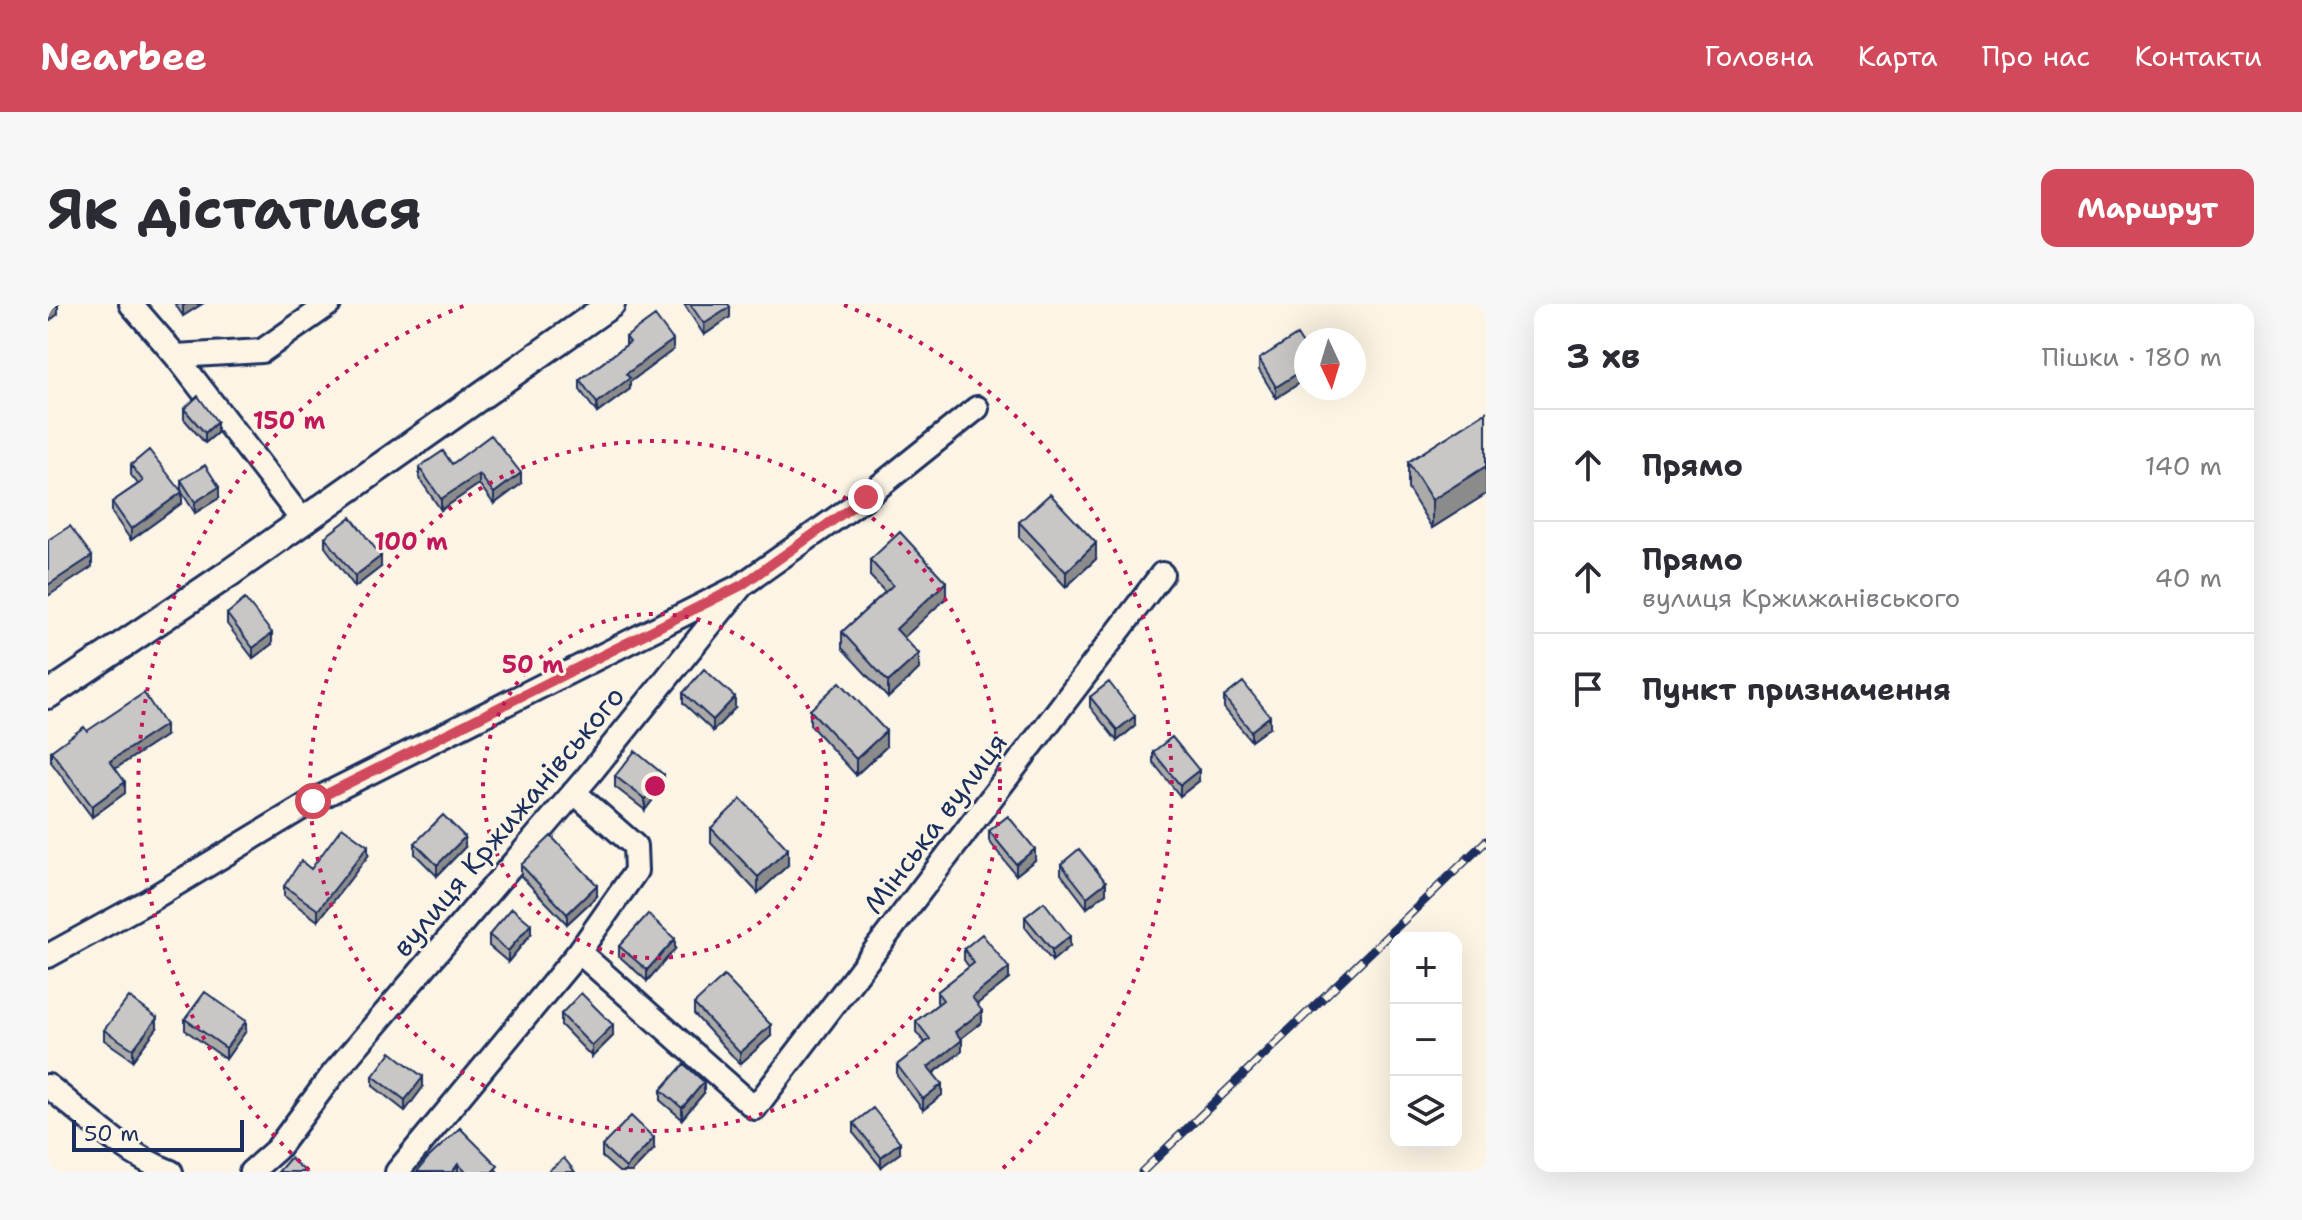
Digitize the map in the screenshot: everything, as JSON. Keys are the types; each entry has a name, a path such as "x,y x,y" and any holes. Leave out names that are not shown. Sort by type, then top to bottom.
{"street":[{"path":"131,304 176,356 303,521"},
{"path":"176,356 262,351 329,304"},
{"path":"48,695 303,521 611,304"},
{"name":"вулиця Кржижанівського","path":"251,1172 277,1149 333,1074 574,792 742,585 866,497 977,408"},
{"name":"Мінська вулиця","path":"579,952 755,1108 1162,574"},
{"path":"48,956 148,901 313,801 742,585"},
{"path":"397,1172 579,952 636,871 635,846 574,792"},
{"path":"48,1086 123,1145 153,1165 171,1172"}],"building":[{"path":"690,304 728,304 730,307 704,324"},
{"path":"655,316 673,340 626,374 630,378 597,403 580,380 630,342 626,337"},
{"path":"1294,337 1294,376 1276,387 1259,359"},
{"path":"198,396 217,422 205,433 184,409"},
{"path":"1486,412 1486,466 1432,500 1408,462"},
{"path":"491,435 521,473 494,493 479,474 441,499 419,467 443,451 452,464"},
{"path":"149,450 182,492 131,529 112,502 143,481 131,465"},
{"path":"205,465 219,487 195,502 181,480"},
{"path":"1050,494 1096,543 1066,572 1019,522"},
{"path":"351,517 381,556 355,576 325,537"},
{"path":"70,526 92,556 48,585 48,540"},
{"path":"900,532 946,582 896,629 919,654 888,682 842,632 893,585 870,560"},
{"path":"245,599 272,633 253,648 227,614"},
{"path":"704,669 735,697 713,720 683,693"},
{"path":"840,682 886,731 856,759 810,710"},
{"path":"1109,682 1135,716 1117,730 1090,697"},
{"path":"1243,682 1270,716 1251,731 1224,697"},
{"path":"144,693 165,725 110,761 125,782 92,806 51,751 84,727 87,731"},
{"path":"1172,737 1199,770 1180,785 1153,752"},
{"path":"635,751 664,775 645,799 615,776"},
{"path":"741,799 788,849 758,877 711,828"},
{"path":"443,815 465,837 437,865 415,843"},
{"path":"1008,816 1035,849 1016,864 989,831"},
{"path":"342,827 368,846 318,910 284,886 301,861 311,869"},
{"path":"551,836 597,885 567,914 521,865"},
{"path":"1079,849 1106,882 1087,897 1061,864"},
{"path":"1044,902 1070,936 1052,950 1025,917"},
{"path":"512,908 531,924 508,951 489,935"},
{"path":"648,914 675,939 647,970 619,946"},
{"path":"982,934 1009,968 972,997 982,1011 955,1032 962,1040 928,1067 942,1084 923,1099 897,1065 930,1039 916,1021 943,1000 937,992 974,963 964,949"},
{"path":"724,976 771,1025 740,1053 694,1004"},
{"path":"205,992 246,1021 226,1048 185,1019"},
{"path":"581,993 613,1025 592,1046 561,1014"},
{"path":"129,997 157,1018 133,1049 104,1030"},
{"path":"391,1052 423,1077 405,1100 373,1076"},
{"path":"684,1064 704,1082 682,1108 661,1090"},
{"path":"873,1108 900,1142 881,1157 854,1123"},
{"path":"631,1116 654,1138 626,1168 602,1146"},
{"path":"460,1128 498,1166 492,1172 466,1172 458,1164 452,1172 417,1172 427,1159"},
{"path":"290,1158 306,1172 278,1172"},
{"path":"564,1158 575,1172 547,1172"}],"railway":[{"path":"1142,1172 1486,841"}],"route":[{"path":"313,801 742,585 866,497"}]}
